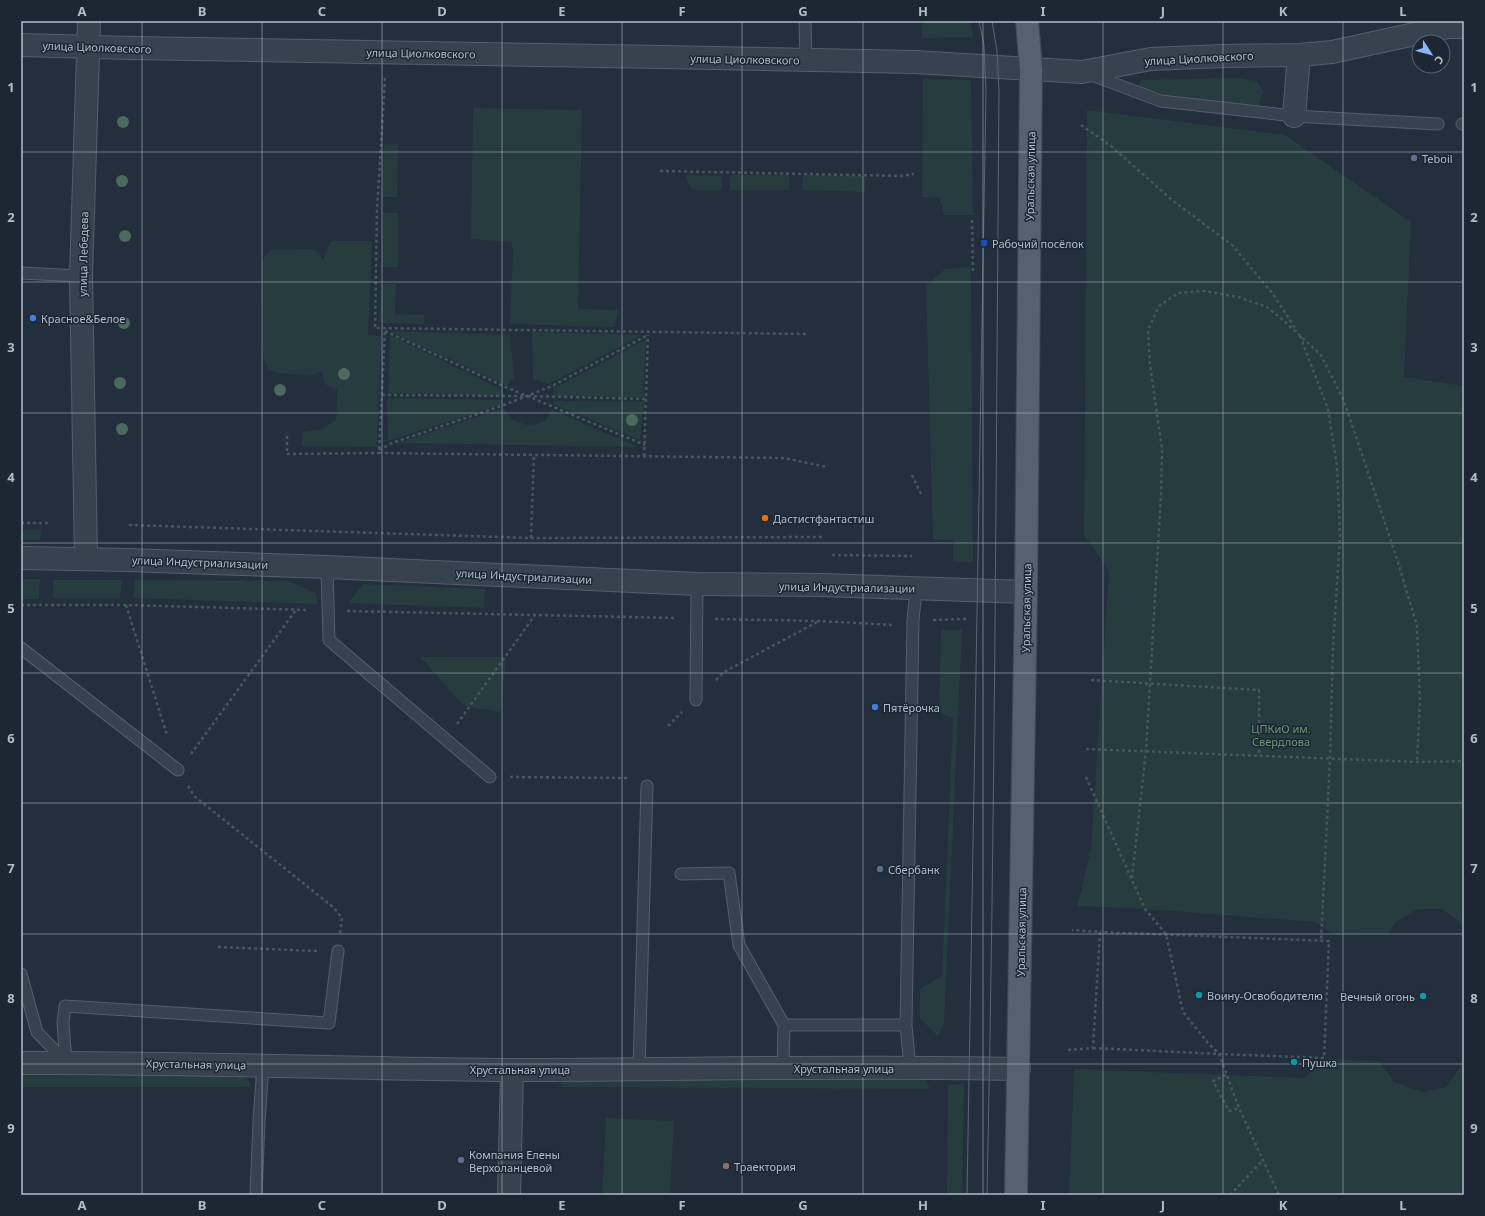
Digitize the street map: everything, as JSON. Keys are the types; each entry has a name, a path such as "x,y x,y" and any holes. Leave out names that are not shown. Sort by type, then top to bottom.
{"main road":[{"name":"Уральская улица","path":"1016,1195 1026,592 1031,69 1027,21"}],"street":[{"name":"улица Лебедева","path":"86,559 81,276 89,21"},
{"name":"улица Циолковского","path":"21,45 914,62 1082,72 1151,59 1299,55 1332,52 1453,25"},
{"path":"1294,116 1299,55"},
{"name":"улица Индустриализации","path":"21,558 327,567 697,584 822,585 1026,592"},
{"name":"Хрустальная улица","path":"21,1063 66,1062 512,1070 936,1067 1019,1069"},
{"path":"509,1195 512,1070"}],"lane":[{"path":"805,21 806,60"},
{"path":"1082,72 1161,101 1294,116 1438,124"},
{"path":"21,273 81,276"},
{"path":"327,567 330,640 490,777"},
{"path":"696,700 697,584"},
{"path":"910,1068 906,1025 913,621 916,588"},
{"path":"21,648 178,770"},
{"path":"639,1068 647,786"},
{"path":"681,874 729,873 738,945 784,1025 784,1068"},
{"path":"66,1062 63,1023 65,1006 329,1022 338,951"},
{"path":"21,974 37,1032 66,1062"},
{"path":"784,1025 906,1025"},
{"path":"256,1195 263,1065"}],"path":[{"path":"387,53 377,210 375,328 385,330 648,334 807,334"},
{"path":"1081,125 1111,146 1172,200 1232,245 1273,294 1300,335 1328,409 1337,466 1340,536 1333,647 1330,759 1321,941"},
{"path":"660,171 900,176 914,174"},
{"path":"972,220 973,274"},
{"path":"1132,878 1146,752 1162,494 1162,449 1150,365 1148,330 1159,306 1178,294 1204,291 1238,297 1267,307 1321,355 1344,401 1397,559 1417,626 1420,701 1416,762"},
{"path":"379,451 385,330"},
{"path":"385,330 526,396 645,446"},
{"path":"379,451 392,443 504,405 552,386 648,334"},
{"path":"644,456 648,334"},
{"path":"382,395 526,396 646,400"},
{"path":"287,436 287,454 379,451 534,455 784,458 826,467"},
{"path":"531,538 534,455"},
{"path":"912,475 922,496"},
{"path":"21,522 50,523"},
{"path":"129,525 531,538 824,537"},
{"path":"832,555 912,556"},
{"path":"21,605 820,621 892,625 913,621 966,619"},
{"path":"126,606 178,770 194,796 333,907 342,918 338,951 218,947"},
{"path":"178,770 296,610"},
{"path":"446,739 535,615"},
{"path":"668,726 724,672 820,621"},
{"path":"1092,680 1259,690 1259,756"},
{"path":"1086,749 1416,762 1464,761"},
{"path":"504,777 633,778"},
{"path":"1086,777 1145,909 1166,934 1183,1012 1219,1054 1239,1108 1279,1195"},
{"path":"1068,1050 1093,1048 1324,1058 1329,941 1072,930"},
{"path":"1093,1048 1100,932"},
{"path":"1226,1075 1213,1082 1229,1111 1239,1108"},
{"path":"1230,1195 1263,1160"}],"green space":[{"path":"922,21 970,21 973,37 922,38"},
{"path":"1237,78 1257,81 1263,91 1258,108 1138,95 1135,89 1142,80"},
{"path":"923,79 971,80 973,215 944,215 940,198 922,197"},
{"path":"473,108 582,110 578,309 618,310 615,327 510,324 513,249 511,242 471,239"},
{"name":"ЦПКиО им. Свердлова","path":"1087,110 1285,135 1411,222 1404,377 1464,386 1464,930 1459,921 1442,909 1418,909 1397,921 1388,934 1335,935 1315,922 1145,909 1077,906 1091,848 1109,571 1084,535"},
{"path":"384,144 398,145 397,197 382,197"},
{"path":"687,175 722,176 721,190 703,191 693,189 690,186"},
{"path":"730,175 789,175 789,190 730,190"},
{"path":"803,175 865,176 865,192 803,190"},
{"path":"383,213 398,213 398,267 382,267"},
{"path":"331,241 372,241 368,335 381,336 377,447 302,446 302,432 322,429 336,420 337,390 325,384 321,371 314,375 277,373 268,369 263,357 262,265 265,256 271,250 310,249 318,252 323,259"},
{"path":"971,267 973,562 953,562 953,540 933,539 926,286 945,269"},
{"path":"381,284 396,284 395,314 424,315 424,324 380,323"},
{"path":"389,331 510,335 514,377 507,386"},
{"path":"532,332 642,335 549,384 533,379"},
{"path":"390,335 503,390 504,396 388,393"},
{"path":"646,339 643,397 555,396 553,389"},
{"path":"387,398 503,400 503,404 388,441"},
{"path":"553,401 644,402 640,440 553,404"},
{"path":"504,408 513,420 527,425 545,421 552,410 638,447 398,443"},
{"path":"21,530 41,530 40,540 21,540"},
{"path":"21,579 40,579 39,599 21,599"},
{"path":"53,580 122,580 120,598 53,598"},
{"path":"135,580 288,581 315,593 318,604 133,598"},
{"path":"363,584 485,589 484,608 349,603"},
{"path":"941,630 962,630 944,1023 938,1036 920,1018 920,989 942,976 953,718 939,712"},
{"path":"420,657 506,657 501,712 464,706"},
{"path":"1464,1056 1464,1195 1069,1195 1074,1069 1305,1078 1327,1058 1380,1062 1394,1082 1423,1092 1446,1087 1461,1066"},
{"path":"237,1075 251,1082 250,1087 21,1087 21,1076"},
{"path":"925,1079 930,1089 558,1087 564,1080"},
{"path":"964,1084 962,1195 947,1195 948,1085"},
{"path":"606,1118 674,1121 670,1195 602,1195"}],"tram line":[{"path":"967,1195 986,91 984,45 979,21"},
{"path":"987,1195 994,781 999,91 997,51 992,21"}],"place":[{"name":"Teboil","path":"1414,158"},
{"name":"Рабочий посёлок","path":"984,243"},
{"name":"Красное&Белое","path":"33,318"},
{"name":"Дастистфантастиш","path":"765,518"},
{"name":"Пятёрочка","path":"875,707"},
{"name":"Сбербанк","path":"880,869"},
{"name":"Воину-Освободителю","path":"1199,995"},
{"name":"Вечный огонь","path":"1423,996"},
{"name":"Пушка","path":"1294,1062"},
{"name":"Компания Елены Верхоланцевой","path":"461,1160"},
{"name":"Траектория","path":"726,1166"}]}
